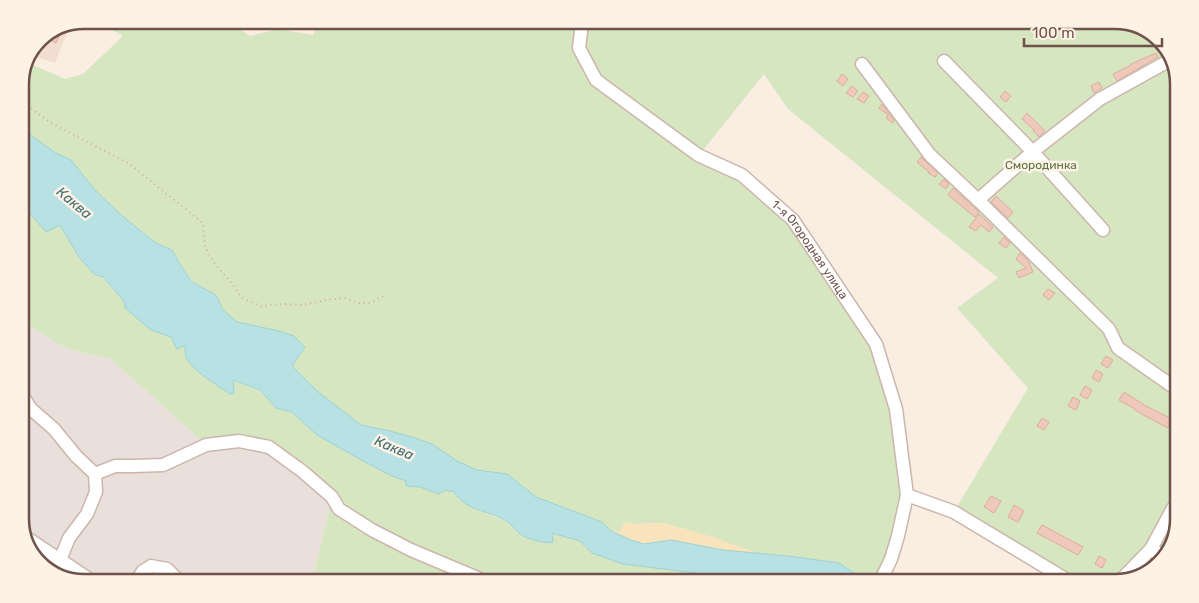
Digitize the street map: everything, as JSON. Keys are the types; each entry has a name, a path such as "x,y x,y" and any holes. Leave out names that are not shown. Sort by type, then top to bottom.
{"street":[{"name":"1-я Огородная улица","path":"581,29 579,48 596,80 698,155 742,175 792,220 876,344 896,409 907,495 898,536 883,574"},
{"path":"944,61 1033,152 1103,230"},
{"path":"978,200 1033,152 1100,99 1166,62"},
{"path":"862,64 930,155 1109,329 1118,348 1170,384"},
{"path":"29,406 54,429 76,456 95,474 96,492 87,514 69,538 60,560"},
{"path":"95,474 115,466 163,465 206,445 239,441 269,447 302,471 332,497 339,509 364,525 411,550 468,574"},
{"path":"907,495 954,512 1057,574"},
{"path":"1128,573 1151,549 1170,514"},
{"path":"34,542 81,574"},
{"path":"1151,549 1159,553"},
{"path":"141,574 151,566 167,569 172,574"}],"path":[{"path":"29,106 51,123 128,163 203,224 205,247 215,264 234,285 242,298 260,306 303,305 345,298 358,303 370,303 385,295"}],"shaded area":[{"path":"67,32 55,63 36,57 47,42"},
{"path":"29,326 68,349 111,359 206,445 269,447 332,497 314,574 76,574 59,569 42,556 34,544 29,523"}],"green space":[{"name":"Смородинка","path":"110,29 240,29 250,36 278,29 313,35 316,29 1116,29 1140,34 1157,47 1165,59 1170,80 1170,527 1165,544 1157,556 1149,563 1137,570 1123,574 1057,574 954,512 1028,388 957,308 998,278 788,109 764,74 699,155 742,175 793,220 876,344 896,409 907,495 891,559 881,574 856,574 839,563 760,554 663,523 634,524 626,522 620,532 611,531 602,522 536,497 507,474 477,470 457,461 432,444 390,431 361,425 317,391 292,366 304,347 294,337 279,331 237,322 223,310 216,295 193,282 172,250 157,243 121,215 94,189 71,160 56,153 29,134 29,80 32,65 65,79 83,74 123,36"},
{"path":"29,212 46,232 60,225 79,257 94,274 102,277 124,301 125,308 151,330 185,344 232,380 260,391 276,408 292,412 317,435 392,476 406,481 406,486 420,487 438,494 445,490 455,492 459,499 471,507 506,521 522,536 553,542 552,533 580,541 592,553 648,567 699,574 314,574 332,497 269,447 206,445 111,359 68,349 29,326"}],"sand":[{"path":"625,522 634,524 663,523 710,536 760,554 723,550 671,540 644,544 611,531 620,532"}],"water":[{"name":"Каква","path":"29,134 56,153 71,160 94,189 121,215 156,243 172,250 192,282 216,295 223,310 237,322 294,336 305,347 292,366 317,391 361,425 390,431 432,444 457,461 477,470 507,474 536,497 602,522 611,531 644,544 671,540 723,550 839,563 856,574 704,574 623,564 592,553 580,541 552,533 553,542 533,540 521,534 505,520 464,503 454,492 445,490 438,494 420,487 406,486 406,481 392,476 317,435 292,412 276,408 260,390 233,380 234,393 230,394 193,367 186,357 185,345 177,349 171,337 151,330 125,308 124,301 103,277 94,274 79,257 60,225 46,232 29,212"}],"building":[{"path":"60,34 56,43 50,40"},
{"path":"1156,53 1158,57 1117,81 1113,74"},
{"path":"842,74 848,79 843,86 837,81"},
{"path":"1099,82 1102,88 1094,93 1091,86"},
{"path":"852,86 858,91 853,97 846,93"},
{"path":"1005,91 1011,96 1006,102 1000,97"},
{"path":"863,92 869,96 864,103 857,99"},
{"path":"882,104 894,121 893,123 886,118 888,115 879,108"},
{"path":"1027,113 1045,131 1039,137 1022,119"},
{"path":"921,157 938,173 935,177 917,162"},
{"path":"944,179 949,184 946,189 939,184"},
{"path":"953,188 979,212 975,217 948,195"},
{"path":"996,196 1013,212 1008,218 991,202"},
{"path":"979,214 993,227 989,232 981,225 976,231 969,227"},
{"path":"1004,237 1010,243 1006,248 999,243"},
{"path":"1020,253 1028,260 1033,272 1019,278 1016,272 1026,268 1016,259"},
{"path":"1048,289 1055,293 1049,300 1043,295"},
{"path":"1106,356 1113,360 1108,368 1101,364"},
{"path":"1096,370 1103,374 1099,382 1092,378"},
{"path":"1085,386 1092,390 1087,399 1080,395"},
{"path":"1124,392 1170,418 1168,428 1147,417 1119,400"},
{"path":"1073,397 1080,401 1076,410 1068,406"},
{"path":"1042,418 1049,422 1044,430 1037,426"},
{"path":"991,496 1001,501 994,513 984,507"},
{"path":"1014,505 1024,511 1018,522 1008,517"},
{"path":"1042,525 1083,547 1078,555 1037,533"},
{"path":"1099,556 1106,560 1102,568 1095,564"}]}
